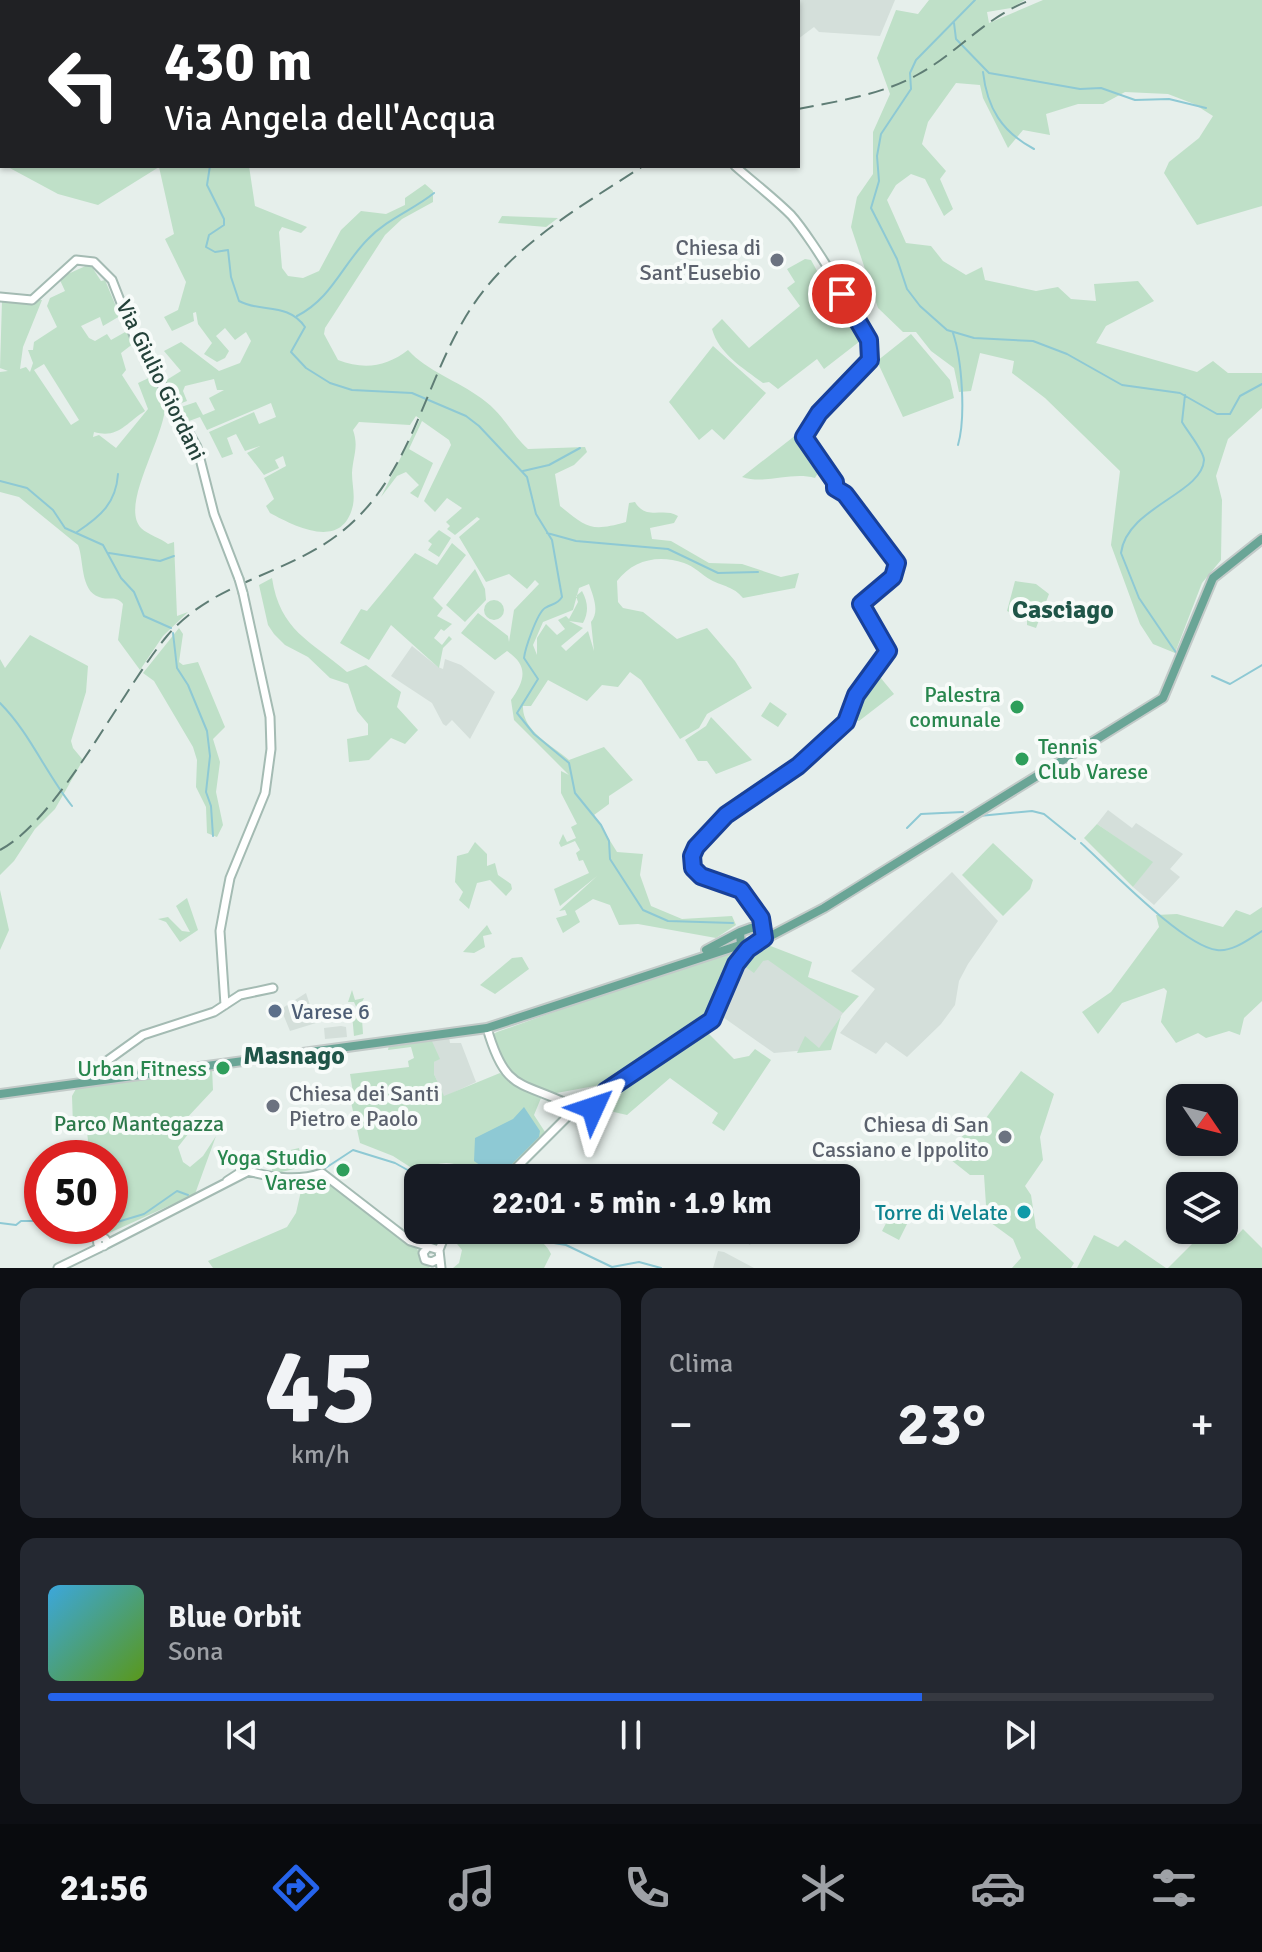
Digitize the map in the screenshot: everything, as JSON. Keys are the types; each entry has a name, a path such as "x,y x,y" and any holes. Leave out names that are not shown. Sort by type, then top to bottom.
{"main road":[{"path":"0,1094 487,1028 693,958 752,946 824,908 1163,698 1213,578 1262,539"},
{"path":"763,940 766,925"},
{"path":"693,958 751,928 789,926"},
{"path":"736,947 740,932"}],"street":[{"path":"737,168 792,217 819,253 869,340 870,360 805,431 808,445 897,563 893,577 861,604 888,651 856,695 846,722 798,766 726,815 692,856 696,873 741,890 766,925"},
{"name":"Via Giulio Giordani","path":"0,297 32,300 69,263 84,259 94,262 110,276 134,336 197,447 214,514 242,593 270,717 272,746 265,793 230,878 220,931 226,1002"},
{"path":"751,928 756,912"},
{"path":"521,1164 576,1108 591,1102 712,1020 734,968 752,946"},
{"path":"734,968 736,947"},
{"path":"90,1080 103,1064 143,1035 244,993 273,988"},
{"path":"487,1028 496,1059 513,1082 558,1099 588,1115 591,1102"},
{"path":"58,1268 243,1170 268,1177"},
{"path":"227,1181 268,1177 305,1179 322,1173 434,1257"}],"shaded area":[{"path":"800,0 895,0 880,36 819,32 814,27 800,38"},
{"path":"412,646 443,669 445,659 461,665 495,692 470,739 452,720 446,726 443,724 432,703 391,676"},
{"path":"1108,810 1132,828 1136,823 1183,854 1170,869 1180,877 1154,905 1133,887 1152,862 1097,824"},
{"path":"952,872 998,921 968,964 959,981 955,1005 941,1024 907,1057 886,1042 876,1054 840,1033 875,989 851,971"},
{"path":"768,959 842,1009 843,1013 819,1049 774,1053 720,1015 732,984 744,966"},
{"path":"306,993 316,1023 290,1031 281,1009"},
{"path":"346,1027 347,1037 325,1039 324,1028"},
{"path":"449,1037 450,1043 461,1043 476,1082 444,1097 434,1074 434,1062 439,1059 431,1040"},
{"path":"718,1251 724,1252 754,1268 713,1268"}],"green space":[{"path":"929,0 1025,0 1011,8 987,12 989,23 1043,0 1262,0 1262,206 1197,225 1164,173 1169,162 1199,138 1213,116 1194,104 1168,94 1125,92 1103,104 1078,104 1046,114 1050,135 1023,130 1008,148 983,98 980,85 956,83 928,122 922,144 946,171 940,179 953,209 944,216 925,179 911,174 896,185 887,200 906,243 931,246 943,261 966,275 982,267 985,280 1036,291 1058,287 1071,299 1096,301 1094,284 1138,281 1154,301 1106,326 1096,343 1197,372 1213,361 1228,373 1262,373 1262,408 1228,439 1216,476 1222,500 1221,560 1202,583 1175,653 1153,644 1140,624 1111,545 1120,471 1045,398 1012,373 1014,361 980,353 971,391 959,392 954,368 931,351 916,332 903,332 878,308 851,227 857,197 873,174 873,132 890,94 877,58 896,10 918,14"},
{"path":"10,168 157,168 98,205 58,194"},
{"path":"159,168 249,168 255,206 307,227 301,233 282,227 279,232 282,268 288,276 303,278 319,271 341,230 361,211 386,214 405,205 405,198 425,184 433,191 433,202 402,219 385,235 325,328 324,334 338,360 374,365 408,350 424,364 489,405 528,449 585,447 587,452 574,465 555,474 560,506 590,526 605,527 626,522 629,503 635,502 644,511 678,516 674,523 650,528 652,539 671,541 709,563 742,564 781,577 799,573 795,588 743,598 691,566 674,560 656,559 638,564 617,581 618,602 623,608 643,612 677,639 707,628 735,661 752,688 707,714 699,728 680,739 641,680 630,672 618,687 602,685 587,701 548,680 531,706 523,706 527,723 569,760 604,747 633,780 609,796 609,804 594,815 617,852 643,854 640,875 651,906 682,919 732,916 736,925 716,938 638,924 619,925 610,905 593,899 575,911 580,922 563,933 556,918 567,915 565,910 559,911 597,876 560,906 554,889 589,873 583,860 579,861 576,853 580,850 575,841 561,847 559,843 563,834 567,842 576,838 571,827 577,824 561,793 561,771 569,775 514,720 511,700 522,680 519,662 507,651 495,660 461,633 478,613 508,636 509,642 514,610 539,584 535,580 527,589 509,574 486,582 459,537 480,519 477,517 455,535 447,529 450,526 446,522 462,508 447,498 435,512 424,501 451,445 449,440 422,421 409,449 433,463 418,498 410,493 419,485 406,472 397,476 381,497 420,419 416,416 410,425 359,422 353,430 356,447 352,473 353,505 348,519 339,528 318,532 270,513 266,506 274,499 264,478 286,466 283,456 275,460 279,468 264,475 247,453 260,446 245,451 236,434 227,438 233,454 222,458 209,432 254,412 259,424 276,417 271,403 207,430 200,417 189,421 181,407 196,402 203,415 215,410 209,398 224,390 217,390 214,379 185,386 183,391 187,401 179,404 165,381 181,371 164,351 181,342 219,371 240,363 251,341 246,332 235,340 225,328 216,336 229,351 225,358 217,362 204,354 212,343 198,324 196,312 193,313 194,321 172,331 164,317 178,310 186,282 165,239 174,234","holes":["589,584 594,598 595,613 591,622 594,651 588,631 566,651 561,646 583,628 569,621 583,623 586,615 587,603 582,591 577,595 579,588","576,597 578,602 569,619 566,616 558,620 565,629 557,635 546,624 537,638 537,655 533,645 543,622 573,610"]},
{"path":"502,216 558,218 546,227 498,223"},
{"path":"805,259 811,260 831,296 840,298 864,338 824,369 817,359 778,389 769,382 763,383 733,360 720,346 712,329 722,319 749,348 800,306 787,288 795,282 787,269"},
{"path":"90,264 101,281 105,280 120,316 103,326 100,317 81,326 95,341 107,334 111,340 127,331 134,343 121,353 126,370 122,375 145,411 116,432 94,432 93,437 99,435 116,448 148,409 138,383 153,376 165,398 161,428 140,484 136,517 144,530 168,544 174,542 177,616 188,612 163,636 140,670 118,640 123,604 93,594 86,582 78,545 19,497 0,492 0,372 8,371 0,368 2,301 42,300 23,347 20,369 26,367 30,372 33,363 28,350 33,350 34,342 57,327 47,306 50,298 65,291 59,278","holes":["44,364 79,420 71,425 34,370"]},
{"path":"911,334 950,380 954,398 903,417 877,361"},
{"path":"713,346 766,393 724,440 712,429 699,440 669,402"},
{"path":"801,431 801,439 821,468 815,478 797,476 760,480 742,477"},
{"path":"439,530 451,538 439,557 428,550 432,544 428,541"},
{"path":"452,543 466,555 433,598 443,608 437,616 452,624 444,631 441,629 434,638 442,645 449,636 452,639 443,648 439,668 391,625 369,660 340,643 361,609 367,611 415,553 437,565"},
{"path":"475,569 485,589 486,600 465,622 446,605"},
{"path":"272,578 282,611 289,623 309,642 347,672 366,665 401,692 397,707 418,730 405,744 391,738 369,760 349,762 347,739 368,735 368,724 357,711 348,684 330,678 308,657 285,645 268,625 259,585"},
{"path":"1015,581 1036,584 1049,594 1036,628 1007,611"},
{"path":"494,600 501,603 504,610 501,617 494,620 487,617 484,610 487,603"},
{"path":"179,628 183,634 179,662 183,665 198,662 225,727 213,739 220,762 216,792 223,825 217,837 207,833 206,807 196,787 197,760 193,747 154,681 143,673"},
{"path":"30,635 88,666 86,692 71,741 83,760 55,809 35,829 14,861 0,875 0,659 5,668"},
{"path":"880,677 894,694 859,721 851,719 859,696"},
{"path":"770,702 787,714 778,727 761,716"},
{"path":"711,717 752,760 716,774 707,761 698,761 685,740 706,726"},
{"path":"1097,824 1153,862 1133,887 1084,838"},
{"path":"475,842 487,854 487,866 495,863 498,875 511,884 512,889 506,896 490,880 477,883 469,909 459,900 463,892 455,882 457,856 468,853"},
{"path":"993,843 1033,880 1030,889 1003,916 962,875"},
{"path":"0,890 9,930 0,950"},
{"path":"187,898 198,930 180,942 166,922 158,919 168,917 182,931 190,932 176,906"},
{"path":"1262,907 1262,1001 1244,1018 1240,1035 1229,1031 1206,1038 1198,1033 1176,1043 1161,1022 1167,991 1164,988 1122,1003 1098,1034 1082,1012 1111,992 1159,927 1156,915 1177,914 1223,927 1236,910 1250,915"},
{"path":"487,925 492,934 483,936 485,947 474,953 463,952"},
{"path":"768,945 812,962 808,977 859,996 843,1013 768,960 763,961 754,973 744,966 732,984 748,953"},
{"path":"727,951 733,954 728,972 718,999 704,1023 611,1083 551,1094 515,1082 498,1059 492,1035 497,1032"},
{"path":"522,957 529,969 495,994 480,985 512,958"},
{"path":"352,990 355,1000 364,998 361,1004 363,1034 354,1036 352,1014 358,1011 354,1002 348,1002"},
{"path":"841,1016 831,1050 797,1053 805,1036 819,1048"},
{"path":"705,1030 734,1059 749,1056 755,1049 771,1060 724,1131 712,1123 718,1113 670,1078 627,1115 605,1110 606,1096"},
{"path":"431,1039 440,1059 434,1062 434,1074 444,1096 500,1073 515,1086 541,1098 534,1115 547,1135 515,1164 405,1164 360,1143 349,1093 353,1092 350,1074 409,1067 408,1061 414,1058 411,1047 388,1050 389,1045"},
{"name":"Parco Mantegazza","path":"212,1068 213,1090 185,1120 192,1129 178,1147 183,1162 190,1167 203,1156 216,1136 195,1194 128,1225 128,1140 88,1140 87,1132 81,1134 73,1126 72,1096 77,1087"},
{"path":"1021,1071 1054,1094 1040,1137 1043,1160 1025,1186 1031,1195 1036,1228 1074,1263 1071,1268 1012,1268 1021,1258 1013,1239 987,1220 984,1175 970,1175 951,1160 955,1146 967,1130 986,1118"},
{"path":"299,1148 303,1167 273,1174 269,1155"},
{"path":"321,1177 404,1239 404,1244 417,1249 430,1268 213,1268 208,1261 287,1227 296,1213 303,1182"},
{"path":"895,1206 912,1214 899,1240 882,1231"},
{"path":"1243,1229 1262,1248 1262,1268 1168,1268 1192,1244 1238,1244 1238,1234"},
{"path":"1094,1235 1118,1247 1125,1240 1166,1268 1077,1268"},
{"path":"457,1244 545,1244 551,1254 544,1268 453,1268 459,1263 462,1250"}],"water":[{"path":"524,1107 540,1131 539,1137 512,1164 478,1164 474,1161 475,1138 513,1119"}],"waterway":[{"path":"975,0 916,60 910,73 911,89 881,134 877,156 879,181 871,208 897,259 907,289 920,306 947,330 974,338 1033,341 1067,354 1122,385 1180,393 1217,414 1230,414 1240,396 1262,384"},
{"path":"954,23 956,39 989,73 1080,89 1101,88 1135,100 1169,99 1206,108"},
{"path":"983,72 988,97 998,118 1013,135 1034,149"},
{"path":"210,168 207,185 224,225 209,235 206,247 215,252 228,250 231,277 239,301 291,314 305,327 291,352 306,368 330,383 352,390 412,393 466,416 527,477 536,514 552,540 562,597 542,611 532,632 524,658 538,679 517,713 534,734 569,763 575,793 601,825 609,841 610,859 643,910 668,921 733,923"},
{"path":"297,316 319,300 375,232 434,193"},
{"path":"953,333 962,389 958,445"},
{"path":"1177,654 1139,598 1121,553 1126,537 1136,524 1200,472 1203,456 1182,422 1185,395"},
{"path":"523,471 549,465 580,448"},
{"path":"77,532 106,508 114,493 118,474"},
{"path":"0,481 27,488 53,510 65,528 103,545 121,578 134,592 144,616 171,628"},
{"path":"547,533 576,541 668,549 718,573 758,572"},
{"path":"109,553 160,561 174,556"},
{"path":"173,633 177,668 188,685 207,731 210,756 206,792 211,806 213,836"},
{"path":"1212,676 1230,684 1262,665"},
{"path":"0,703 20,727 72,806"},
{"path":"979,816 1032,811 1044,814 1075,839"},
{"path":"907,828 921,814 963,812"},
{"path":"1081,843 1166,921 1203,945 1217,950 1229,949 1262,931"},
{"path":"324,1169 353,1150 404,1168"},
{"path":"128,1219 144,1214 177,1191 188,1195"},
{"path":"0,1223 16,1225 24,1221"},
{"path":"560,1244 612,1267 639,1262 661,1268"}],"railway":[{"path":"800,109 859,96 903,82 932,66 1000,15 1031,0"},
{"path":"0,850 23,834 45,811 89,752 149,660 167,636 188,616 211,600 313,551 360,515 392,472 417,423 449,347 479,297 498,274 542,234 640,168"}],"place":[{"name":"Chiesa di Sant'Eusebio","path":"777,260"},
{"name":"Palestra comunale","path":"1017,707"},
{"name":"Tennis Club Varese","path":"1022,759"},
{"name":"Varese 6","path":"275,1011"},
{"name":"Urban Fitness","path":"223,1068"},
{"name":"Chiesa dei Santi Pietro e Paolo","path":"273,1106"},
{"name":"Chiesa di San Cassiano e Ippolito","path":"1005,1137"},
{"name":"Yoga Studio Varese","path":"343,1170"},
{"name":"Torre di Velate","path":"1024,1212"}],"district":[{"name":"Casciago","path":"1063,610"},
{"name":"Masnago","path":"294,1056"}],"route":[{"path":"593,1108 606,1091 690,1038 712,1020 741,956 764,938 763,922 741,890 696,873 691,862 696,847 734,808 798,766 846,722 856,695 888,651 862,612 861,604 893,577 897,563 845,494 835,488 835,482 804,437 819,413 870,360 872,350 869,340 842,294"}]}
